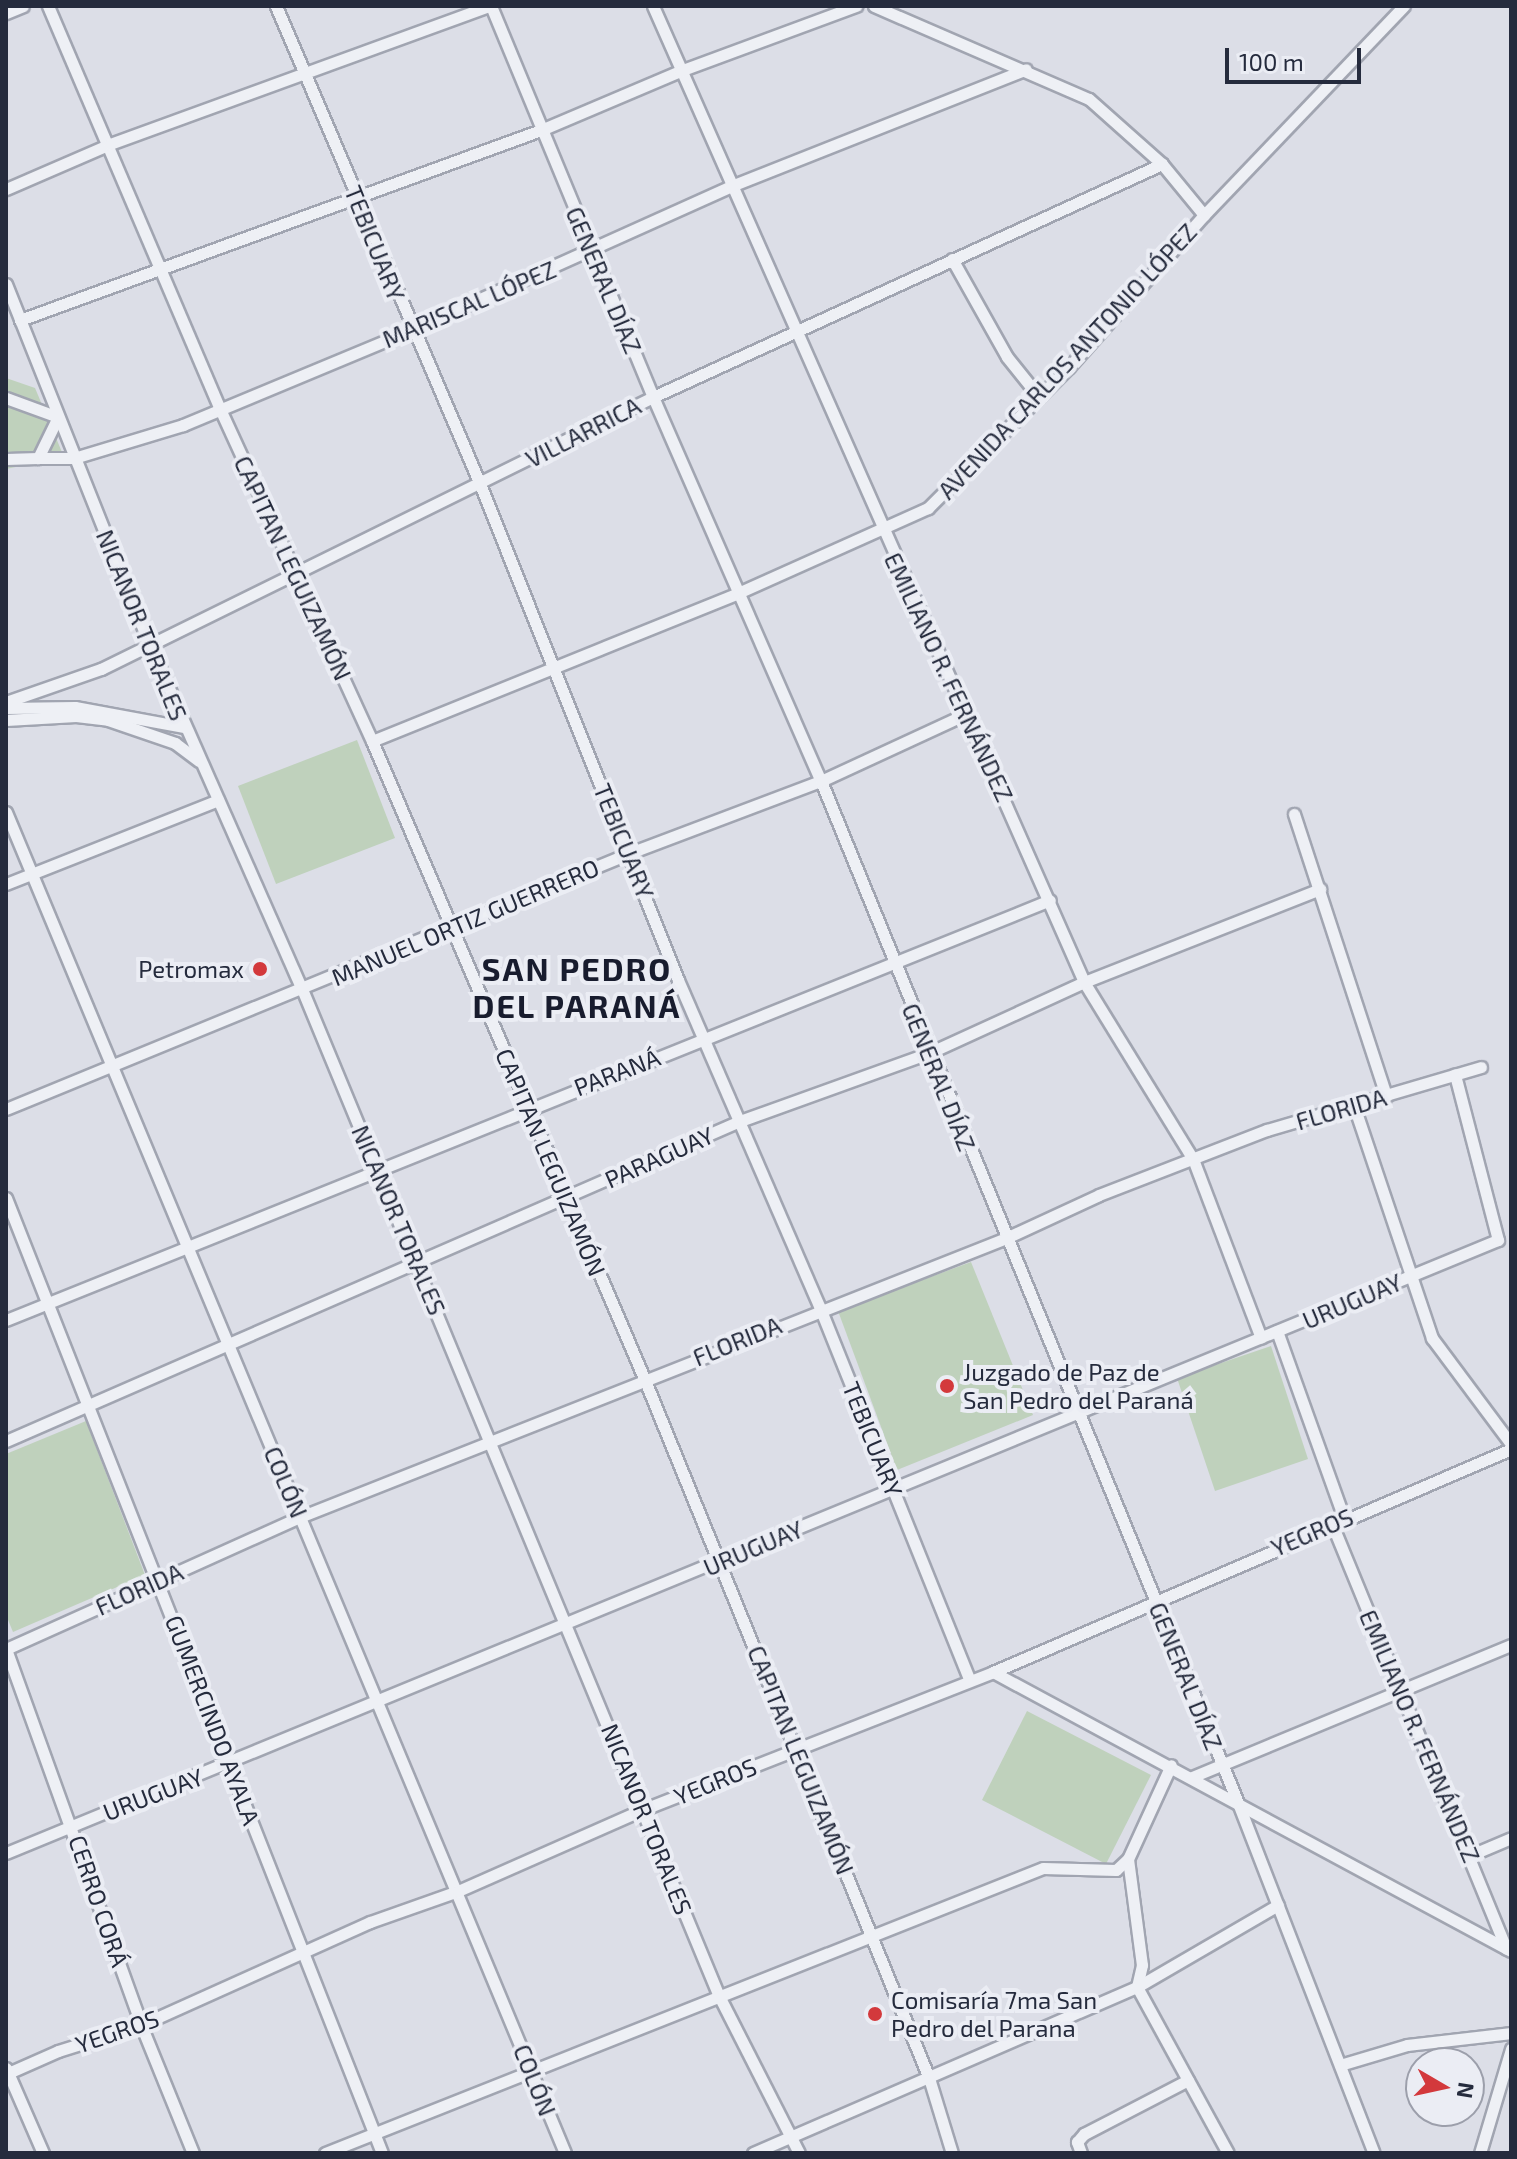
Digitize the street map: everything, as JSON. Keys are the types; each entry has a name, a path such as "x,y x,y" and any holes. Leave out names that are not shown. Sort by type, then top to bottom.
{"street":[{"path":"6,13 23,6"},
{"name":"CAPITAN LEGUIZAMÓN","path":"48,6 110,144 220,409 372,741 644,1378 929,2078 952,2153"},
{"name":"TEBICUARY","path":"276,6 411,330 480,484 703,1039 820,1308 968,1677"},
{"path":"6,189 110,144 490,6"},
{"name":"GENERAL DÍAZ","path":"490,6 653,397 821,781 929,1053 1081,1413 1374,2153"},
{"name":"EMILIANO R. FERNÁNDEZ","path":"653,6 882,531 1050,900 1084,982 1193,1159 1261,1338"},
{"path":"20,320 541,130 680,71 856,6"},
{"path":"874,6 1026,69 1089,99 1162,164 1204,215"},
{"name":"AVENIDA CARLOS ANTONIO LÓPEZ","path":"372,741 738,593 928,508 1039,397 1204,215 1404,6"},
{"name":"MARISCAL LÓPEZ","path":"6,459 74,458 220,409 411,330 731,186 1026,69"},
{"name":"VILLARRICA","path":"6,705 71,682 653,397 1162,164"},
{"path":"952,259 1007,357 1039,397"},
{"name":"NICANOR TORALES","path":"6,284 184,727 302,989 719,1996 799,2153"},
{"path":"6,398 58,417 38,458"},
{"name":"VILLARRICA","path":"6,705 75,707 184,727"},
{"name":"MANUEL ORTIZ GUERRERO","path":"6,1109 630,853 821,781 966,714"},
{"path":"6,720 76,716 108,720 175,743 202,764"},
{"path":"6,884 218,800"},
{"name":"COLÓN","path":"6,812 565,2153"},
{"path":"1294,814 1386,1096"},
{"name":"PARAGUAY","path":"6,1441 415,1260 740,1121 929,1053 1084,982 1320,889"},
{"name":"PARANÁ","path":"6,1320 190,1250 527,1108 894,967 1050,900"},
{"name":"FLORIDA","path":"6,1649 300,1517 820,1308 1006,1238 1193,1159 1267,1130 1481,1067"},
{"name":"URUGUAY","path":"6,1853 72,1824 379,1704 1498,1240 1455,1075"},
{"path":"1354,1106 1409,1277 1444,1357 1511,1447"},
{"name":"GUMERCINDO AYALA","path":"6,1198 232,1764 382,2153"},
{"name":"EMILIANO R. FERNÁNDEZ","path":"1277,1331 1338,1521 1402,1692 1508,1950"},
{"name":"YEGROS","path":"7,2071 141,2025 302,1952 458,1891 644,1809 968,1677 993,1672 1511,1447"},
{"path":"1192,1777 1511,1645"},
{"name":"CERRO CORÁ","path":"6,1649 72,1824 141,2025 193,2153"},
{"path":"993,1672 1171,1765 1508,1950"},
{"path":"325,2153 1043,1868 1098,1873 1116,1870 1128,1859 1171,1765"},
{"path":"1471,1855 1511,1838"},
{"path":"1128,1859 1142,1965 1137,1987 1228,2153"},
{"path":"753,2153 1137,1987 1278,1905"},
{"path":"1340,2065 1433,2040 1511,2033"},
{"path":"1480,2153 1511,2049"},
{"path":"7,2071 43,2153"},
{"path":"1079,2148 1084,2134 1188,2080"}],"green space":[{"path":"6,378 35,388 64,457 6,469"},
{"path":"357,740 395,838 276,884 238,786"},
{"path":"971,1262 1033,1415 897,1470 838,1311"},
{"path":"1271,1346 1308,1459 1215,1491 1177,1378"},
{"path":"86,1421 145,1575 13,1632 6,1615 6,1454"},
{"path":"1027,1711 1151,1775 1106,1864 982,1800"}],"place":[{"name":"Petromax","path":"260,969"},
{"name":"Juzgado de Paz de San Pedro del Paraná","path":"947,1386"},
{"name":"Comisaría 7ma San Pedro del Parana","path":"875,2014"}],"district":[{"name":"SAN PEDRO DEL PARANÁ","path":"577,988"}]}
